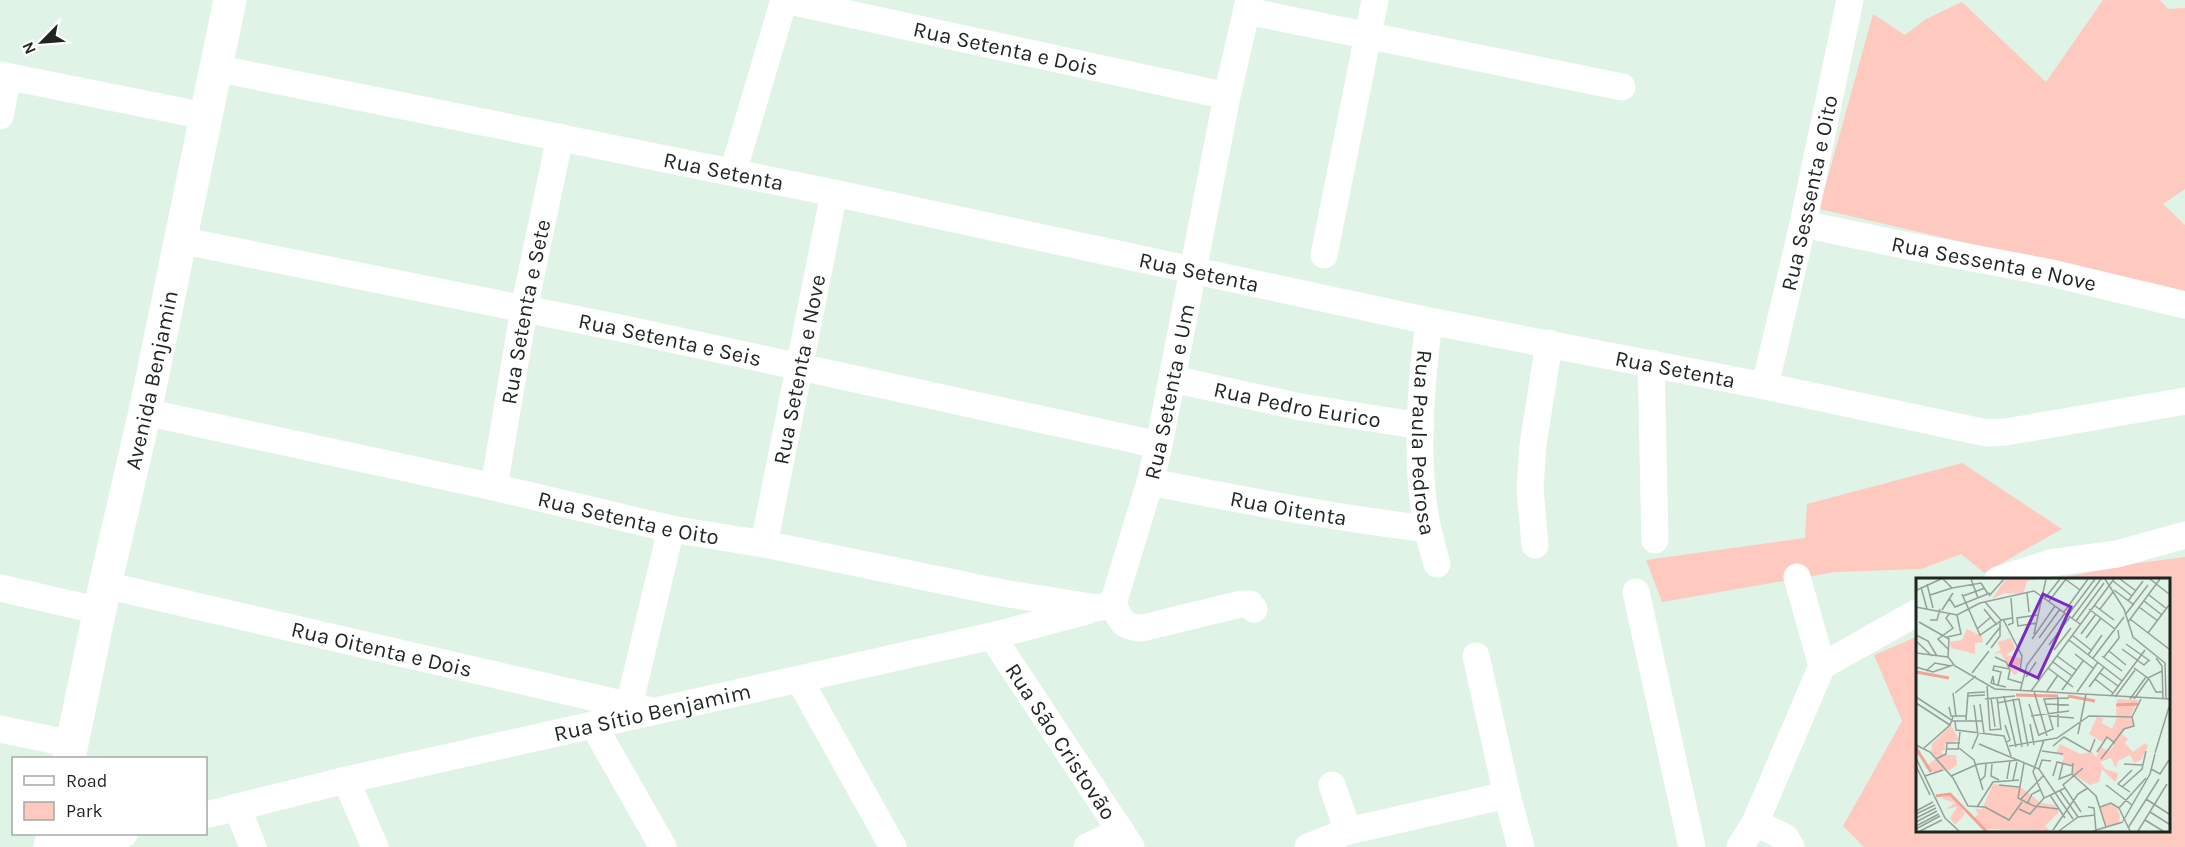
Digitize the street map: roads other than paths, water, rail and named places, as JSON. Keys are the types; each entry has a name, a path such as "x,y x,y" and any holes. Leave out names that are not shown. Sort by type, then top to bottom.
{"street":[{"name":"Avenida Benjamin","path":"70,751 145,412 230,0"},
{"name":"Rua Setenta e Dois","path":"784,0 1227,96"},
{"path":"734,172 784,0"},
{"path":"1324,255 1375,0"},
{"name":"Rua Sessenta e Oito","path":"1765,386 1803,224 1850,0"},
{"name":"Rua Setenta e Um","path":"1105,606 1150,482 1159,445 1192,269 1248,5"},
{"path":"1248,5 1368,35 1622,87"},
{"name":"Rua Setenta","path":"215,68 734,172 1429,321 1651,363 1987,433 2006,432 2185,401"},
{"path":"0,116 4,76 205,116"},
{"name":"Rua Setenta e Sete","path":"494,487 524,309 560,137"},
{"name":"Rua Setenta e Nove","path":"764,544 834,193"},
{"name":"Rua Sessenta e Nove","path":"1803,224 2047,272 2185,305"},
{"name":"Rua Setenta e Seis","path":"179,240 800,366 1159,445"},
{"name":"Rua Paula Pedrosa","path":"1429,321 1423,372 1421,426 1423,501 1437,564"},
{"path":"1536,545 1530,488 1533,445 1549,343"},
{"path":"1651,363 1654,540"},
{"name":"Rua Pedro Eurico","path":"1172,379 1301,407 1421,426"},
{"name":"Rua Setenta e Oito","path":"145,412 494,487 671,529 764,544 1003,593 1105,606"},
{"name":"Rua Oitenta","path":"1150,482 1360,521 1428,529"},
{"path":"629,706 671,529"},
{"path":"2004,578 2050,563 2117,554 2185,535"},
{"path":"1797,577 1822,666"},
{"name":"Rua Oitenta e Dois","path":"0,588 103,598 656,712"},
{"path":"1636,592 1692,847"},
{"path":"1105,606 1122,623 1130,627 1142,628 1241,604 1250,604 1254,609"},
{"name":"Rua Sítio Benjamim","path":"207,814 346,780 992,636 1105,606"},
{"path":"1740,847 1755,823 1822,666 1916,613"},
{"name":"Rua São Cristovão","path":"992,636 1126,839"},
{"path":"1476,656 1521,847"},
{"path":"799,679 893,847"},
{"path":"594,726 663,847"},
{"path":"0,729 70,751"},
{"path":"346,780 375,847"},
{"path":"1332,785 1348,831"},
{"path":"1308,847 1348,831 1507,795"},
{"path":"237,807 253,847"},
{"path":"1755,823 1785,837 1791,847"},
{"path":"58,847 119,835"},
{"path":"1087,847 1126,839"}]}
